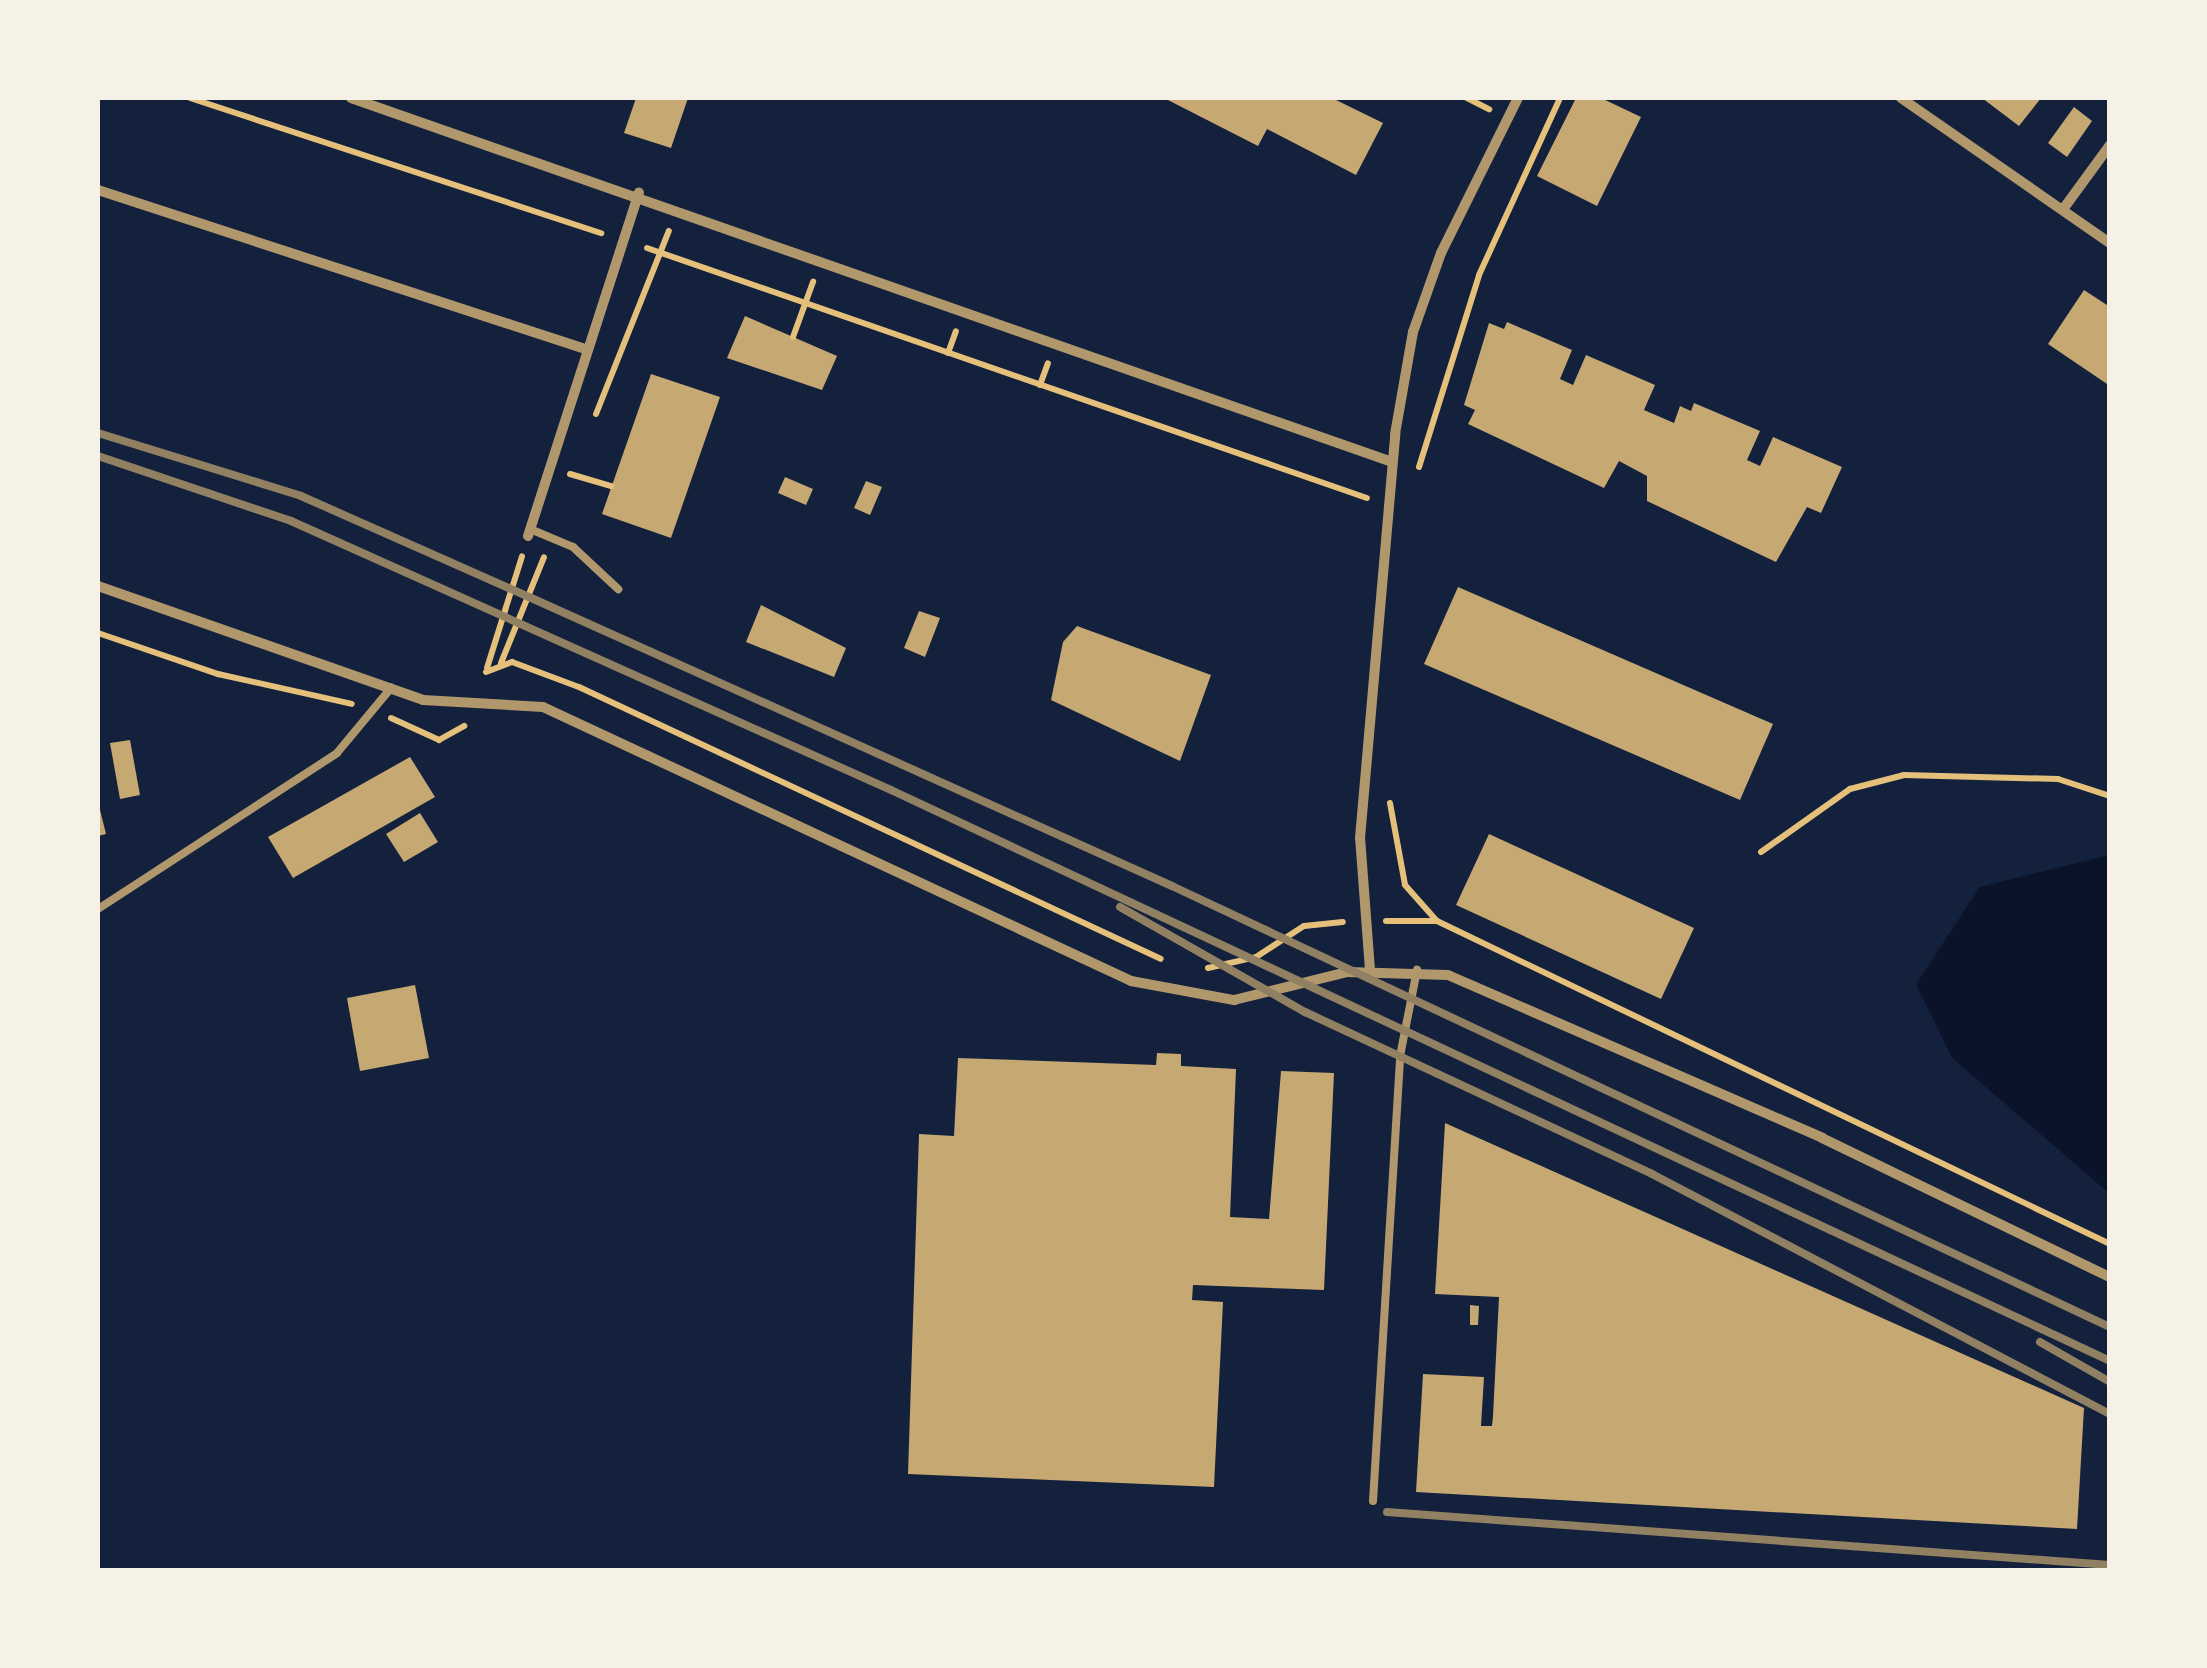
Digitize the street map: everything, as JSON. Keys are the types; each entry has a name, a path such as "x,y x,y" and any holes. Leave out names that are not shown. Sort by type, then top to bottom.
{"street":[{"path":"351,98 639,193 1392,462"},
{"path":"1370,970 1360,838 1387,505 1413,332 1518,98"},
{"path":"1900,98 2110,243"},
{"path":"2064,208 2110,144"},
{"path":"98,190 588,350"},
{"path":"529,532 639,193"},
{"path":"98,586 423,700 478,700 580,722 1144,984 1234,1000 1370,970 1416,970 1529,1005 2110,1277"}],"lane":[{"path":"529,532 583,558 618,589"},
{"path":"98,909 337,754 391,688"},
{"path":"1373,1501 1400,1056 1416,970"}],"path":[{"path":"190,98 624,240 1387,505"},
{"path":"1416,488 1479,275 1560,98"},
{"path":"793,337 822,258"},
{"path":"550,468 612,486"},
{"path":"529,532 486,672 512,662 579,687 1171,963"},
{"path":"98,632 218,674 376,710 439,740 460,733 478,700"},
{"path":"1762,852 1850,789 1904,775 2058,779 2110,796"},
{"path":"1390,792 1405,885 1436,921 2110,1244"},
{"path":"1186,966 1240,962 1304,926 1366,920 1436,921"}],"water":[{"path":"2110,855 2109,1193 1952,1058 1916,984 1980,887"}],"building":[{"path":"636,98 688,98 671,148 624,133"},
{"path":"1164,98 1332,98 1383,123 1356,175 1267,129 1258,146"},
{"path":"1576,98 1601,98 1641,117 1597,206 1537,176"},
{"path":"1982,98 2041,98 2019,126"},
{"path":"2074,107 2092,121 2067,157 2048,143"},
{"path":"2084,290 2110,307 2110,386 2048,344"},
{"path":"745,316 837,356 822,390 727,358"},
{"path":"1507,322 1572,350 1560,379 1573,385 1586,355 1655,385 1644,410 1674,423 1680,406 1691,411 1694,403 1760,431 1747,460 1760,466 1773,437 1842,467 1821,513 1807,507 1776,562 1647,501 1647,476 1619,461 1604,488 1468,424 1475,410 1464,405 1489,323 1504,329"},
{"path":"651,374 720,397 671,538 602,514"},
{"path":"785,477 813,489 806,505 778,493"},
{"path":"866,481 882,487 870,515 854,508"},
{"path":"1458,587 1773,724 1740,800 1424,664"},
{"path":"761,605 846,648 834,677 746,642"},
{"path":"919,611 940,618 925,657 904,648"},
{"path":"1077,626 1211,675 1180,761 1051,700 1063,642"},
{"path":"130,740 140,795 120,799 110,743"},
{"path":"410,757 435,797 293,878 268,837"},
{"path":"98,802 106,834 98,836"},
{"path":"420,813 438,842 404,862 386,834"},
{"path":"1489,834 1694,928 1661,999 1456,905"},
{"path":"415,985 429,1058 360,1071 347,998"},
{"path":"1157,1053 1181,1054 1181,1066 1236,1069 1230,1217 1269,1219 1281,1071 1334,1073 1324,1290 1193,1285 1192,1300 1223,1302 1214,1487 908,1474 919,1134 954,1136 958,1058 1156,1065"},
{"path":"1445,1123 2084,1408 2077,1529 1416,1492 1423,1374 1484,1377 1481,1426 1492,1426 1493,1416 1499,1297 1435,1294"},
{"path":"1470,1305 1479,1306 1478,1325 1470,1325"}],"railway":[{"path":"98,433 301,496 529,597 1172,886 2110,1327"},
{"path":"98,456 291,521 891,790 2110,1361"},
{"path":"1120,907 1305,1012 1652,1174 2110,1414"},
{"path":"2040,1342 2110,1382"},
{"path":"1387,1512 2110,1565"}]}
